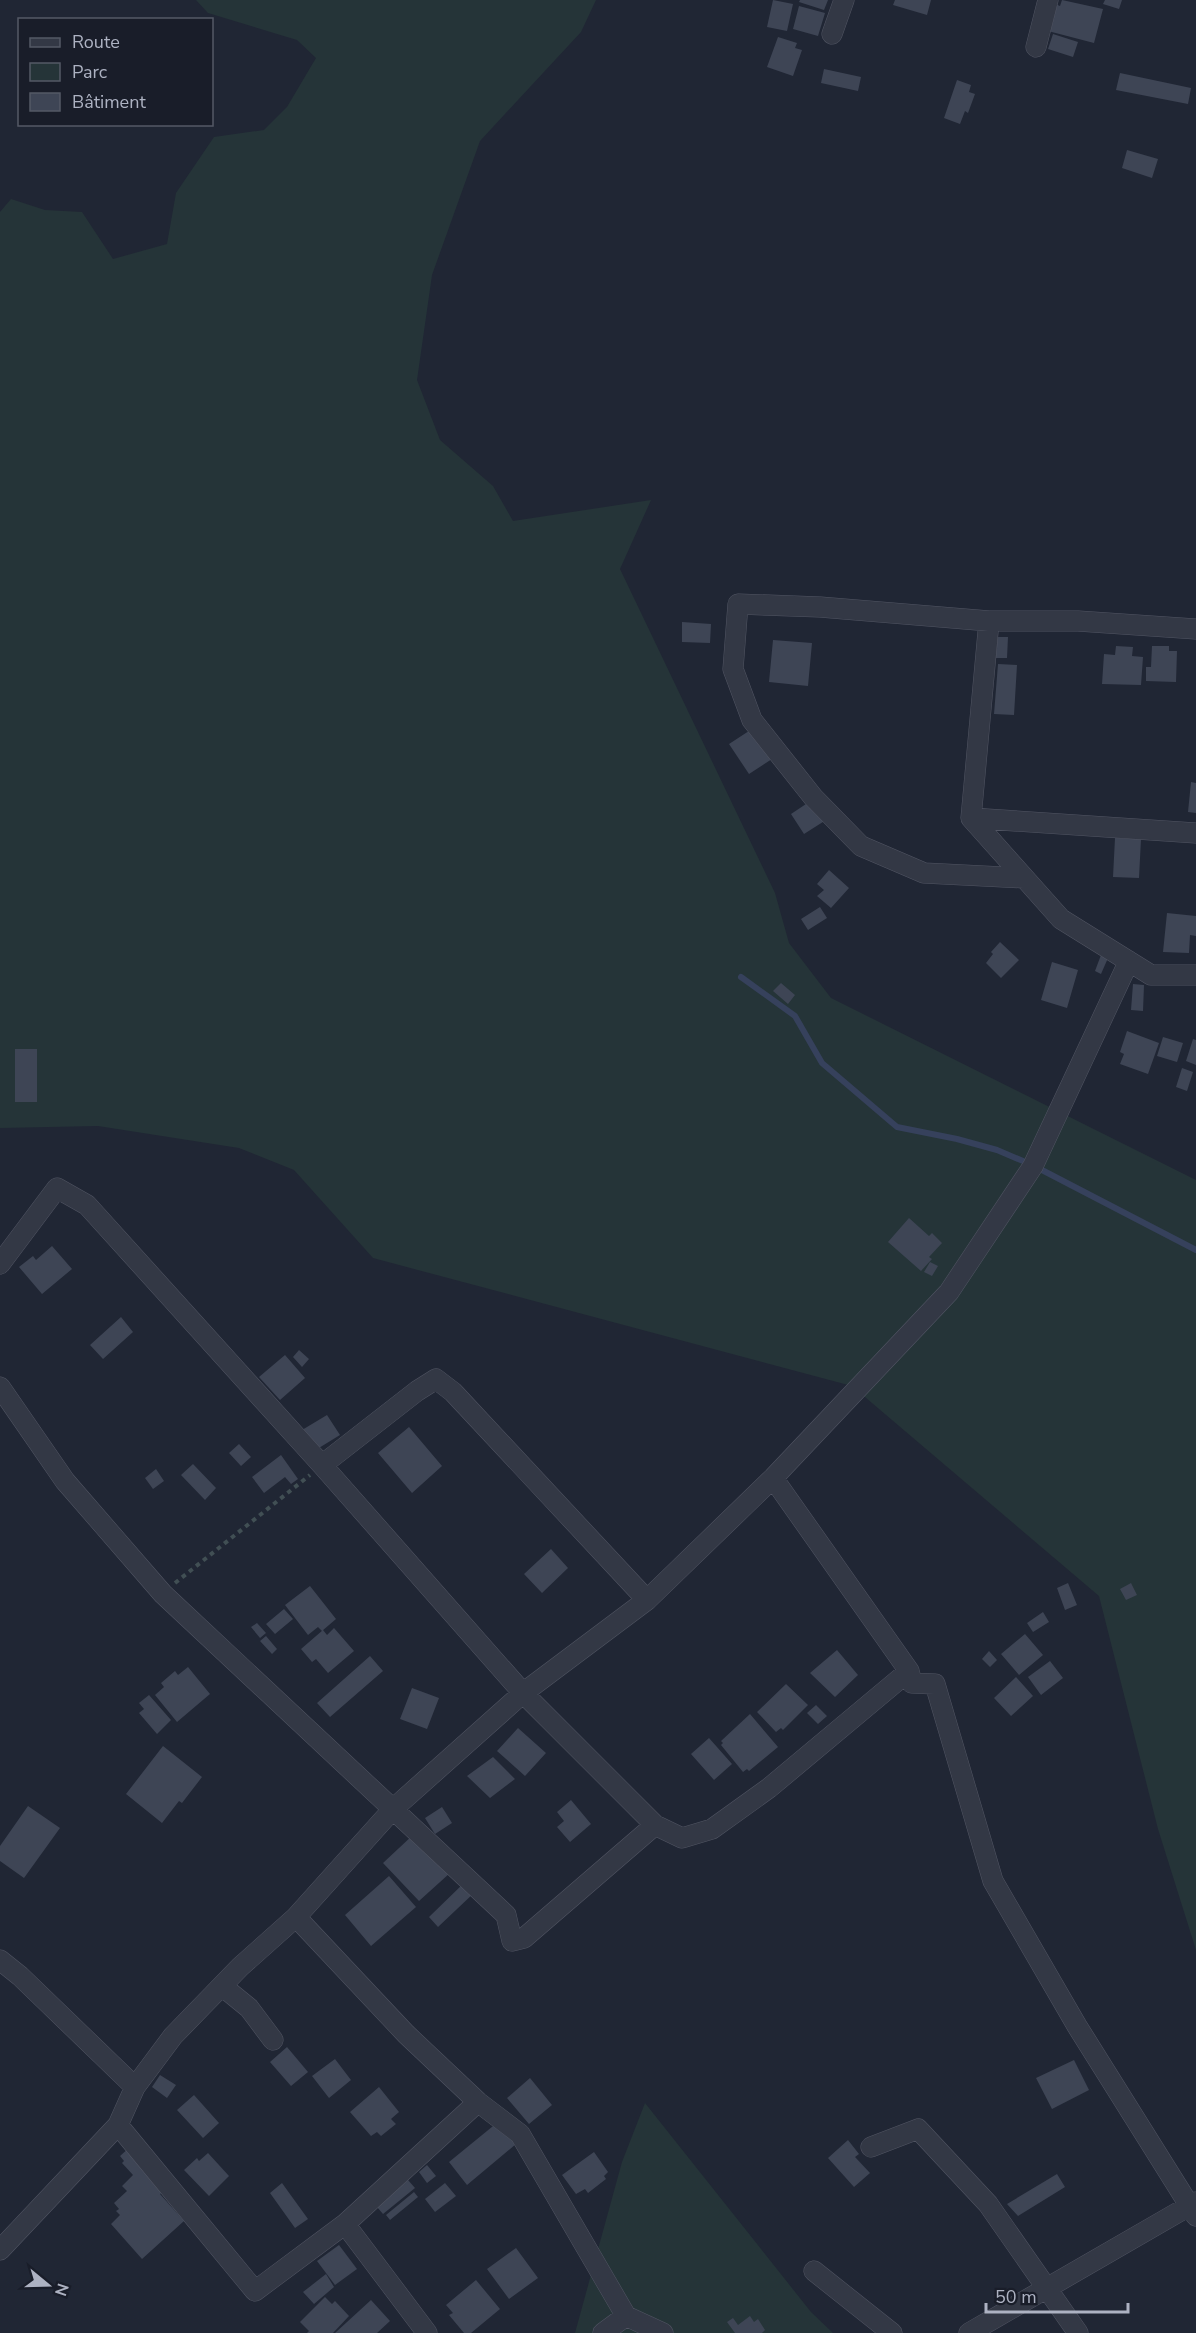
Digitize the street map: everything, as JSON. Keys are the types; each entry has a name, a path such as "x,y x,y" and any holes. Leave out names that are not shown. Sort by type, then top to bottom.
{"street":[{"path":"832,34 844,0"},
{"path":"1036,47 1048,0"},
{"path":"1024,878 924,873 861,846 813,797 752,720 733,669 738,604 820,607 989,621 1078,621 1196,629"},
{"path":"989,621 971,818 1061,919 1150,975 1196,975"},
{"path":"971,818 1196,833"},
{"path":"0,2250 118,2125 135,2087 173,2036 222,1986 296,1917 393,1809 523,1693 647,1600 773,1478 949,1292 1033,1166 1129,961"},
{"path":"0,1264 57,1188 87,1205 322,1465 523,1693 654,1825 682,1838 712,1829 769,1788 909,1671"},
{"path":"322,1465 417,1391 436,1379 453,1392 647,1600"},
{"path":"0,1387 65,1481 163,1594 506,1914 512,1941 524,1938 654,1825"},
{"path":"773,1478 909,1671 912,1683 935,1683 993,1881 1077,2026 1194,2208 969,2333"},
{"path":"296,1917 406,2034 478,2102 520,2134 626,2316 663,2333"},
{"path":"0,1960 20,1976 135,2087"},
{"path":"222,1986 249,2008 273,2040"},
{"path":"118,2125 255,2291 345,2224 478,2102"},
{"path":"871,2147 918,2129 988,2204 1078,2333"},
{"path":"345,2224 427,2333"},
{"path":"814,2271 892,2333"},
{"path":"603,2333 626,2316"}],"path":[{"path":"163,1594 322,1465"}],"green space":[{"path":"196,0 596,0 581,32 480,141 432,275 417,380 440,440 493,486 513,521 651,500 620,569 775,893 789,943 831,998 1196,1180 1196,1950 1158,1829 1099,1596 852,1386 373,1258 294,1170 239,1148 98,1126 0,1128 0,212 11,199 45,210 82,212 113,259 167,244 176,193 214,137 264,130 287,107 316,58 297,40 208,13"},
{"path":"645,2103 811,2312 833,2333 575,2333 622,2162"}],"building":[{"path":"773,0 793,4 787,31 767,27"},
{"path":"800,0 828,0 824,10 799,2"},
{"path":"895,0 931,0 927,15 893,5"},
{"path":"1062,0 1103,9 1094,43 1048,31 1055,4 1060,6"},
{"path":"1105,0 1122,0 1119,9 1103,4"},
{"path":"799,6 825,13 818,36 793,29"},
{"path":"1053,34 1078,42 1073,57 1048,49"},
{"path":"778,37 797,43 795,48 802,50 793,76 767,67"},
{"path":"824,69 861,77 858,91 821,83"},
{"path":"1120,73 1191,88 1188,104 1116,90"},
{"path":"957,80 971,85 969,92 975,94 968,113 965,111 960,124 944,118"},
{"path":"1127,150 1158,159 1152,178 1122,168"},
{"path":"682,622 711,624 710,643 682,642"},
{"path":"996,637 1008,637 1007,658 995,658"},
{"path":"773,640 812,643 808,686 769,682"},
{"path":"1116,646 1133,647 1132,656 1143,657 1141,685 1102,684 1104,654 1115,655"},
{"path":"1152,646 1169,646 1169,651 1177,651 1176,682 1146,681 1146,667 1151,667"},
{"path":"998,664 1017,665 1014,715 994,714"},
{"path":"752,729 772,759 749,774 729,744"},
{"path":"1191,782 1196,783 1196,813 1188,812"},
{"path":"809,802 826,820 804,834 791,814"},
{"path":"1115,838 1141,839 1139,878 1113,877"},
{"path":"829,870 849,888 831,908 817,896 824,890 817,884"},
{"path":"820,907 827,918 808,930 801,919"},
{"path":"1167,913 1196,916 1196,936 1190,935 1189,953 1163,952"},
{"path":"1000,942 1019,960 1001,978 986,963 993,954 991,952"},
{"path":"1101,955 1108,958 1101,974 1095,971"},
{"path":"1052,962 1078,970 1067,1008 1041,1000"},
{"path":"781,983 795,995 788,1004 773,991"},
{"path":"1133,984 1144,985 1143,1011 1131,1010"},
{"path":"1127,1031 1159,1043 1148,1074 1120,1064 1124,1054 1120,1052"},
{"path":"1163,1037 1183,1043 1177,1062 1157,1056"},
{"path":"1193,1039 1196,1040 1196,1065 1186,1061"},
{"path":"15,1049 37,1049 37,1102 15,1102"},
{"path":"1182,1068 1193,1072 1187,1091 1176,1087"},
{"path":"909,1218 929,1236 932,1233 942,1243 929,1257 932,1259 921,1271 888,1242"},
{"path":"52,1246 72,1269 42,1294 19,1267 33,1256 36,1260"},
{"path":"930,1262 938,1266 932,1276 924,1272"},
{"path":"121,1317 133,1332 103,1359 90,1345"},
{"path":"299,1350 309,1359 302,1367 293,1357"},
{"path":"285,1355 305,1378 280,1400 259,1377"},
{"path":"327,1415 340,1435 314,1451 302,1430"},
{"path":"409,1427 442,1466 412,1493 378,1453"},
{"path":"239,1444 251,1457 241,1466 229,1453"},
{"path":"281,1455 298,1479 291,1484 285,1477 264,1493 252,1477"},
{"path":"193,1464 216,1488 205,1500 181,1475"},
{"path":"156,1469 164,1481 153,1489 145,1478"},
{"path":"551,1549 568,1568 542,1593 524,1574"},
{"path":"1068,1583 1077,1605 1065,1610 1057,1588"},
{"path":"1131,1583 1137,1595 1126,1600 1120,1589"},
{"path":"310,1586 336,1619 322,1631 318,1627 308,1635 285,1605"},
{"path":"284,1609 293,1619 275,1634 266,1624"},
{"path":"1043,1612 1049,1622 1033,1632 1027,1623"},
{"path":"257,1623 266,1633 260,1638 251,1627"},
{"path":"334,1628 354,1651 328,1673 316,1659 312,1662 301,1649 323,1630 327,1635"},
{"path":"1025,1634 1043,1655 1019,1675 1001,1654"},
{"path":"266,1636 277,1649 272,1654 260,1641"},
{"path":"837,1650 858,1675 835,1697 810,1673"},
{"path":"989,1651 997,1660 990,1667 982,1659"},
{"path":"370,1656 383,1671 330,1717 317,1703"},
{"path":"1050,1661 1063,1678 1041,1695 1028,1677"},
{"path":"188,1667 210,1694 177,1722 155,1695 164,1687 161,1683 175,1671 178,1675"},
{"path":"1016,1677 1033,1696 1011,1716 994,1698"},
{"path":"786,1684 808,1705 783,1730 781,1728 776,1732 757,1712"},
{"path":"412,1688 439,1698 427,1729 400,1719"},
{"path":"149,1695 171,1720 157,1734 139,1713 144,1709 139,1703"},
{"path":"816,1705 827,1716 818,1724 807,1713"},
{"path":"750,1714 778,1747 749,1771 747,1769 743,1772 721,1745 723,1743 721,1741"},
{"path":"518,1728 546,1753 525,1776 497,1751"},
{"path":"709,1738 732,1764 714,1780 691,1754"},
{"path":"163,1746 202,1777 182,1803 179,1801 162,1823 126,1794"},
{"path":"493,1757 515,1779 490,1798 467,1776"},
{"path":"571,1800 591,1824 570,1842 557,1827 564,1821 557,1812"},
{"path":"28,1806 60,1828 24,1878 0,1861 0,1846"},
{"path":"442,1807 452,1823 435,1834 425,1818"},
{"path":"414,1834 450,1873 419,1901 383,1863"},
{"path":"389,1876 416,1907 371,1946 345,1915"},
{"path":"465,1882 475,1892 438,1927 429,1917"},
{"path":"287,2047 308,2072 291,2086 270,2062"},
{"path":"335,2059 351,2080 329,2098 312,2076"},
{"path":"1074,2060 1089,2090 1052,2109 1036,2078"},
{"path":"160,2075 176,2085 167,2098 152,2087"},
{"path":"530,2078 552,2105 529,2124 507,2098"},
{"path":"379,2087 399,2112 391,2119 396,2124 381,2136 377,2132 371,2136 350,2112"},
{"path":"194,2095 219,2123 203,2138 177,2110"},
{"path":"498,2122 516,2144 467,2185 449,2162"},
{"path":"848,2140 859,2154 855,2157 870,2173 854,2187 828,2158"},
{"path":"130,2147 167,2188 160,2194 184,2221 142,2259 111,2224 120,2215 114,2203 127,2191 122,2186 133,2175 122,2163 124,2161 120,2156"},
{"path":"594,2152 608,2172 604,2176 606,2179 588,2193 585,2189 576,2194 562,2175"},
{"path":"208,2153 229,2176 209,2196 184,2170 197,2158 199,2161"},
{"path":"427,2165 436,2176 427,2183 419,2172"},
{"path":"1057,2174 1065,2187 1018,2216 1007,2204"},
{"path":"408,2180 415,2188 383,2214 377,2207"},
{"path":"282,2183 308,2219 295,2228 270,2193"},
{"path":"445,2183 456,2196 435,2212 425,2199"},
{"path":"414,2192 418,2197 390,2220 386,2215"},
{"path":"339,2245 357,2269 335,2285 317,2261"},
{"path":"516,2248 538,2278 509,2299 487,2269"},
{"path":"326,2274 334,2287 314,2304 303,2292"},
{"path":"476,2280 500,2309 471,2333 464,2333 449,2315 453,2313 446,2305"},
{"path":"325,2297 332,2304 335,2301 349,2316 333,2333 307,2333 309,2331 300,2322"},
{"path":"371,2300 390,2321 377,2333 335,2333"},
{"path":"750,2316 754,2322 758,2319 765,2330 762,2333 735,2333 727,2322 733,2318 738,2325"}],"waterway":[{"path":"741,977 795,1016 822,1063 897,1127 957,1139 997,1150 1023,1161"},
{"path":"1040,1169 1196,1250"}]}
